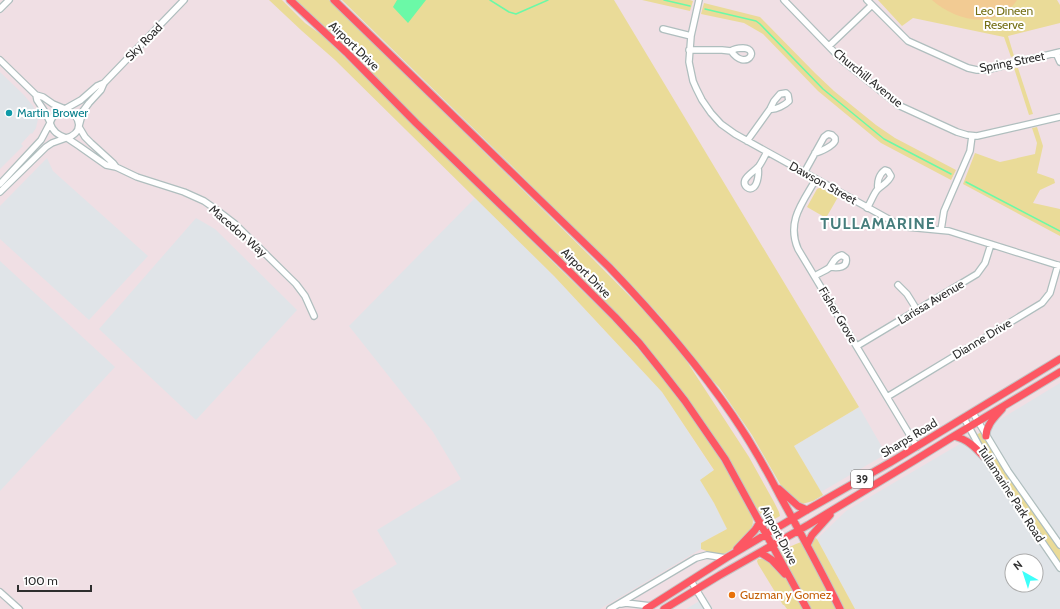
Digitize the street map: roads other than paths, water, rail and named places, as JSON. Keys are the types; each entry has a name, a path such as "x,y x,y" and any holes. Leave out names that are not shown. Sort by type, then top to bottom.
{"main road":[{"name":"Airport Drive","path":"290,0 348,54 416,123 569,271 640,344 706,430 725,459 807,609"},
{"name":"Airport Drive","path":"334,0 603,262 664,326 705,377 757,454 840,609"},
{"name":"Sharps Road","path":"648,608 767,534 917,447 1060,359"},
{"name":"Sharps Road","path":"664,609 838,508 1060,372"},
{"path":"986,436 986,430 989,424 1004,405"},
{"path":"954,436 969,442 984,457"},
{"path":"774,484 798,506 807,510"},
{"path":"807,545 812,535 838,508"},
{"path":"729,557 760,522"},
{"path":"761,553 772,560 793,583"}],"street":[{"path":"0,9 9,0"},
{"name":"Sky Road","path":"65,109 81,100 97,86 104,83 184,0"},
{"name":"Dawson Street","path":"699,0 689,50 689,62 693,81 702,100 711,113 727,129 900,225 949,231 1059,265"},
{"name":"Churchill Avenue","path":"784,0 847,64 898,105 957,132 977,136 1060,117"},
{"path":"828,46 869,2"},
{"name":"Spring Street","path":"869,2 908,41 973,70 986,70 1058,53"},
{"path":"663,29 691,36"},
{"path":"689,50 731,51"},
{"path":"1058,53 1060,62"},
{"path":"0,60 36,96 54,131 66,138"},
{"name":"Sky Road","path":"79,126 83,111 102,90 104,83"},
{"path":"0,192 46,147 74,134 79,126 75,114 53,104 43,97 36,96"},
{"path":"0,184 41,140 57,112 65,109"},
{"path":"747,141 770,109"},
{"name":"Macedon Way","path":"79,126 85,137 116,167"},
{"path":"941,230 944,211 970,151 972,136"},
{"name":"Macedon Way","path":"66,138 80,146 106,165 116,167 137,177 184,192 204,201 225,216 296,284 305,296 314,316"},
{"path":"758,168 767,152"},
{"path":"804,173 816,153"},
{"name":"Fisher Grove","path":"816,179 797,213 793,226 795,242 917,447"},
{"path":"867,208 878,189"},
{"name":"Larissa Avenue","path":"857,346 977,274 985,263 991,244"},
{"name":"Dianne Drive","path":"887,397 1042,303 1050,293 1059,265"},
{"path":"814,276 830,267"},
{"path":"898,285 907,294 917,310"},
{"name":"Tullamarine Park Road","path":"973,413 1008,471 1060,545"},
{"name":"Tullamarine Park Road","path":"964,418 984,457 1001,484 1060,568"},
{"path":"610,609 696,558 707,555 729,557"},
{"path":"691,581 708,609"},
{"path":"0,592 19,609"},
{"path":"618,604 648,608"}],"waterway":[{"path":"490,0 509,12 516,14 548,0"},
{"path":"664,0 690,6"},
{"path":"705,9 756,21 823,89 884,139 951,174"},
{"path":"966,182 1060,231"}],"place":[{"name":"Martin Brower","path":"9,113"},
{"name":"Guzman y Gomez","path":"732,595"}],"district":[{"name":"TULLAMARINE","path":"878,223"}],"park label":[{"name":"Leo Dineen Reserve","path":"1004,18"}]}
